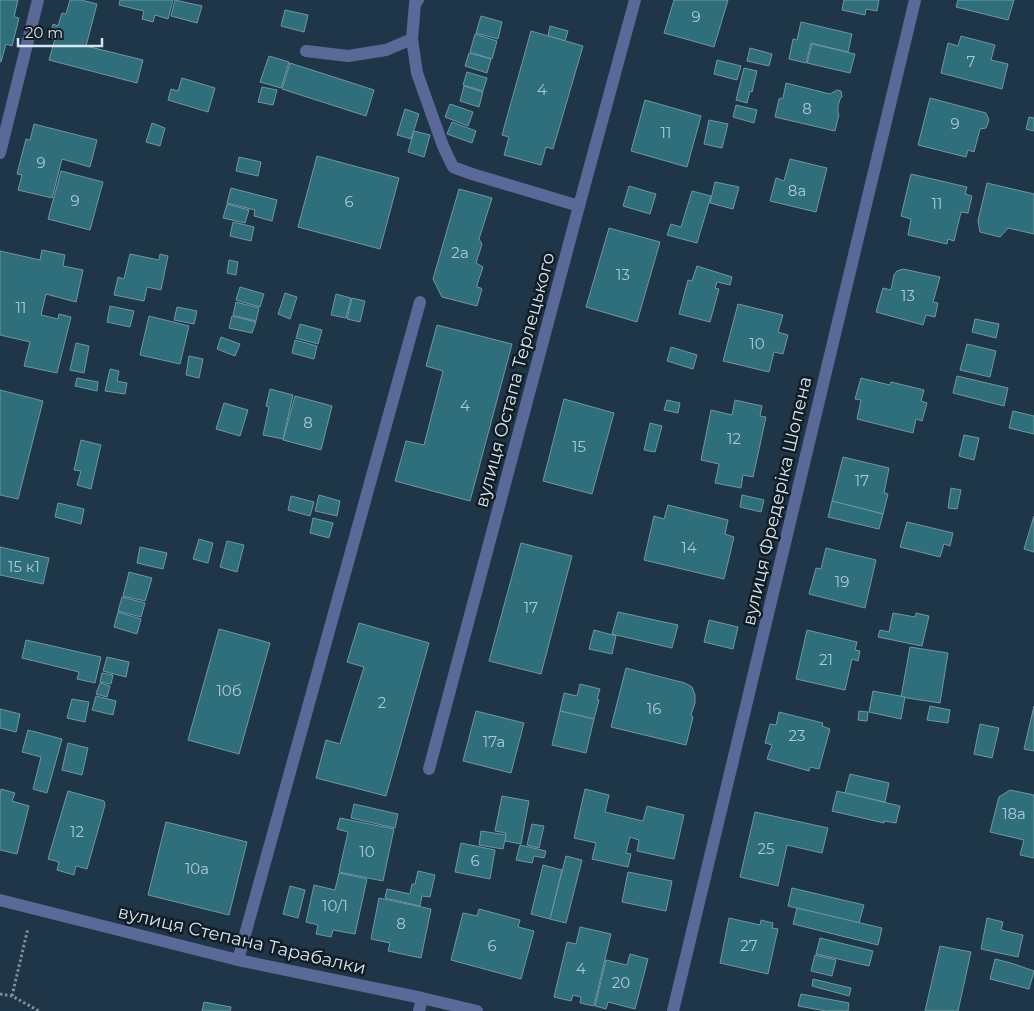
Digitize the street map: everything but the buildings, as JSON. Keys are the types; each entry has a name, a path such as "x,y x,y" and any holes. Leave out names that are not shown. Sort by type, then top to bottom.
{"street":[{"path":"0,154 38,0"},
{"path":"418,0 415,3 412,39 417,73 442,146 453,166 472,174 579,206"},
{"name":"вулиця Остапа Терлецького","path":"429,769 635,0"},
{"name":"вулиця Фредеріка Шопена","path":"673,1011 916,0"},
{"path":"306,51 348,56 386,50 412,39"},
{"path":"238,960 420,302"},
{"name":"вулиця Степана Тарабалки","path":"0,900 238,960 477,1011"},
{"path":"419,1011 422,998"}],"path":[{"path":"12,996 32,909"},
{"path":"0,994 12,996 39,1011"}]}
